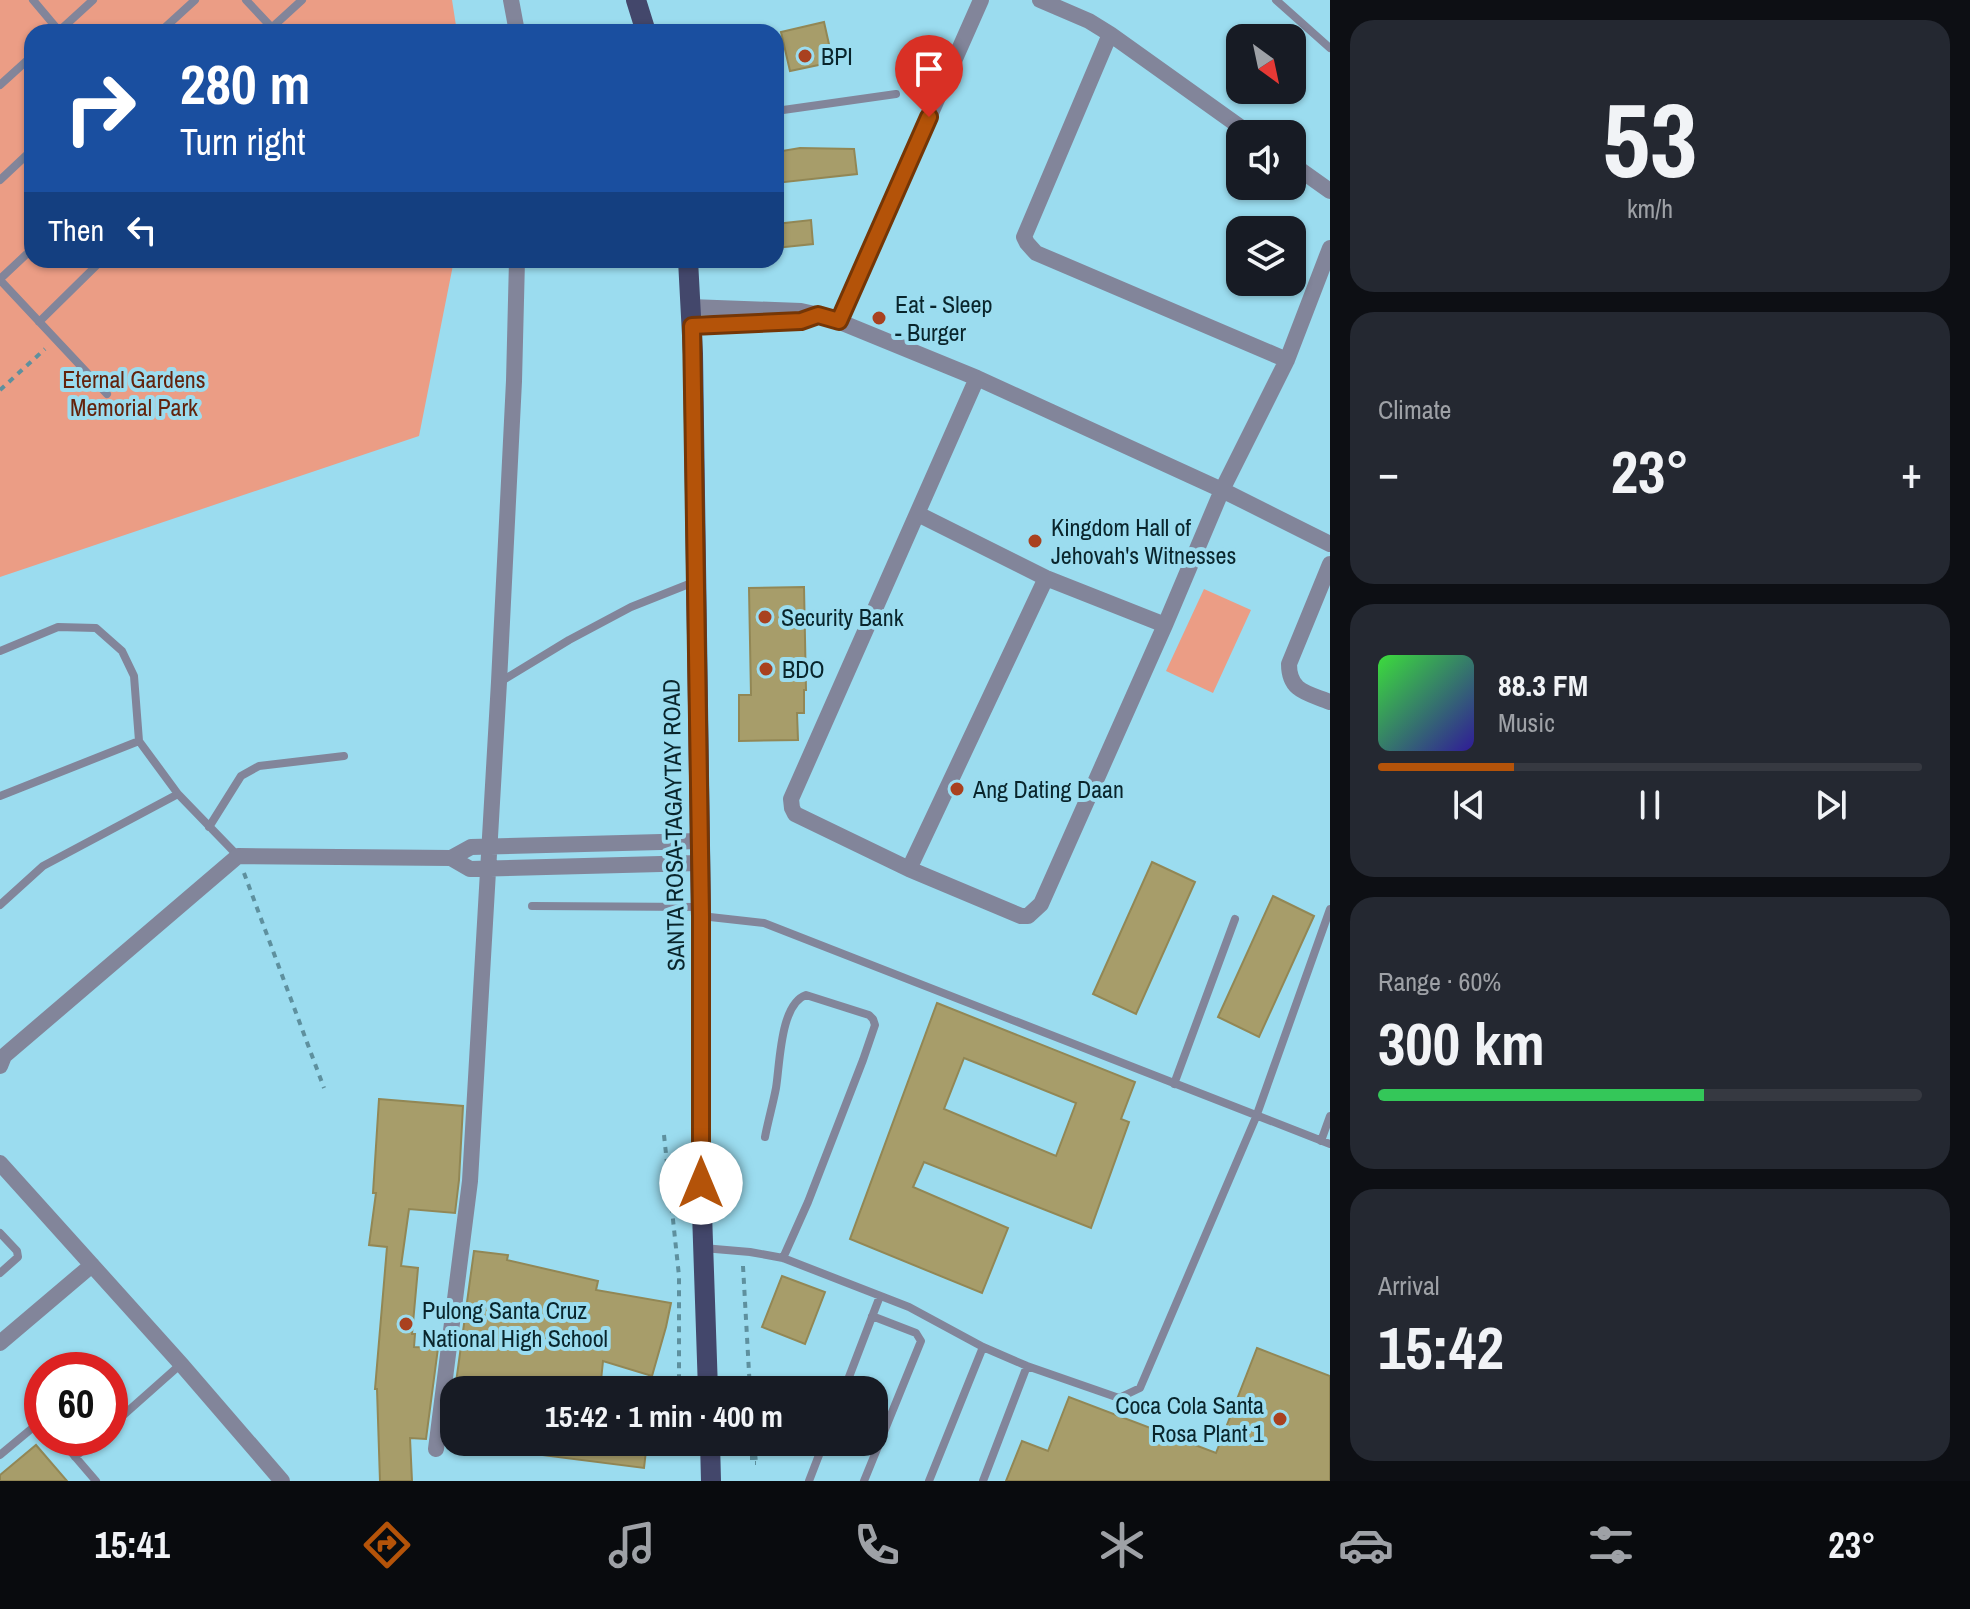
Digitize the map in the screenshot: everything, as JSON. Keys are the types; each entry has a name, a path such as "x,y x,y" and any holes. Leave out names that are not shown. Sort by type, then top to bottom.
{"main road":[{"path":"636,0 644,24"},
{"name":"SANTA ROSA-TAGAYTAY ROAD","path":"688,268 700,912 702,1248 707,1376"},
{"path":"710,1456 711,1481"}],"street":[{"path":"511,0 516,24"},
{"path":"839,321 981,0"},
{"path":"1040,0 1089,21 1110,34 1230,120"},
{"path":"1110,34 1024,237 1027,243 1036,253 1287,360"},
{"path":"1306,174 1330,191"},
{"path":"977,378 791,804 795,814 909,869 1021,916 1028,916 1041,904 1222,490 1287,360 1330,248"},
{"path":"436,1449 470,1181 499,682 517,268"},
{"path":"691,317 801,321 818,315 839,321 977,378 1222,490 1330,544"},
{"path":"918,514 1046,578 1165,625"},
{"path":"1330,564 1289,664 1289,674 1298,689 1330,702"},
{"path":"909,869 1046,578"},
{"path":"1,1058 238,856 451,858 471,847 699,841"},
{"path":"451,858 470,869 699,863"},
{"path":"0,1163 282,1481"},
{"path":"0,1343 92,1265"}],"lane":[{"path":"33,0 52,24"},
{"path":"68,24 93,0"},
{"path":"169,24 195,0"},
{"path":"246,0 267,24"},
{"path":"278,24 302,0"},
{"path":"1276,0 1330,48"},
{"path":"0,85 24,63"},
{"path":"784,110 896,94"},
{"path":"0,180 24,158"},
{"path":"24,257 0,280 107,394"},
{"path":"39,322 94,268"},
{"path":"499,682 631,607 695,582"},
{"path":"0,651 58,627 96,628 122,651 134,676 139,741 178,794 238,856"},
{"path":"0,796 139,741"},
{"path":"209,827 241,776 259,766 344,756"},
{"path":"0,905 43,866 178,794"},
{"path":"532,906 700,912 764,923 1325,1143 1330,1116"},
{"path":"702,1248 783,1258 909,1307 983,1347 1027,1366 1119,1398 1140,1388 1256,1117 1330,909"},
{"path":"1174,1084 1235,919"},
{"path":"765,1137 782,1038 793,1003 806,995 869,1015 875,1025 863,1060 783,1258"},
{"path":"0,1233 17,1251 18,1257 0,1273"},
{"path":"849,1376 880,1296"},
{"path":"864,1481 921,1341 916,1333 872,1316"},
{"path":"929,1481 983,1347"},
{"path":"128,1411 181,1364"},
{"path":"983,1481 1027,1366"},
{"path":"0,1455 24,1435"},
{"path":"809,1481 819,1456"},
{"path":"75,1457 96,1481"}],"path":[{"path":"0,390 55,339"},
{"path":"238,856 324,1088"},
{"path":"664,1135 679,1276 679,1376"},
{"path":"742,1252 749,1376"}],"green space":[{"name":"Eternal Gardens Memorial Park","path":"0,0 452,0 456,24 24,24 24,268 452,268 419,436 0,577"},
{"path":"1204,589 1251,610 1213,693 1166,671"}],"building":[{"path":"824,22 833,62 790,71 784,31"},
{"path":"854,149 857,174 784,182 784,151"},
{"path":"811,220 813,244 784,247 784,223"},
{"path":"804,587 806,690 804,713 797,713 798,740 739,741 739,695 751,695 749,588"},
{"path":"1152,862 1195,882 1136,1014 1093,994"},
{"path":"1273,896 1314,916 1259,1037 1218,1017"},
{"path":"937,1003 1135,1082 1121,1119 1129,1122 1091,1228 924,1162 913,1187 1008,1228 982,1293 850,1239","holes":["964,1058 1076,1103 1056,1156 944,1109"]},
{"path":"379,1099 463,1106 455,1213 409,1209 401,1266 418,1268 412,1334 415,1334 414,1347 438,1348 426,1439 410,1438 412,1481 380,1481 375,1389 387,1247 369,1245 376,1193 373,1193"},
{"path":"474,1251 508,1255 507,1260 598,1281 596,1290 671,1303 652,1376 603,1361 601,1376 457,1376"},
{"path":"782,1276 825,1292 805,1344 762,1327"},
{"name":"Coca Cola Santa Rosa Plant 1","path":"1257,1348 1330,1376 1330,1481 1006,1481 1022,1441 1048,1451 1069,1397 1216,1453"},
{"path":"24,1455 45,1456 67,1481 0,1481 0,1475"},
{"path":"550,1456 645,1456 644,1468"}],"place":[{"name":"BPI","path":"805,56"},
{"name":"Eat - Sleep - Burger","path":"879,318"},
{"name":"Kingdom Hall of Jehovah's Witnesses","path":"1035,541"},
{"name":"Security Bank","path":"765,617"},
{"name":"BDO","path":"766,669"},
{"name":"Ang Dating Daan","path":"957,789"},
{"name":"Pulong Santa Cruz National High School","path":"406,1324"},
{"name":"Coca Cola Santa Rosa Plant 1","path":"1280,1419"}],"route":[{"path":"701,1183 701,916 692,326 801,321 818,315 839,321 929,117"}]}
